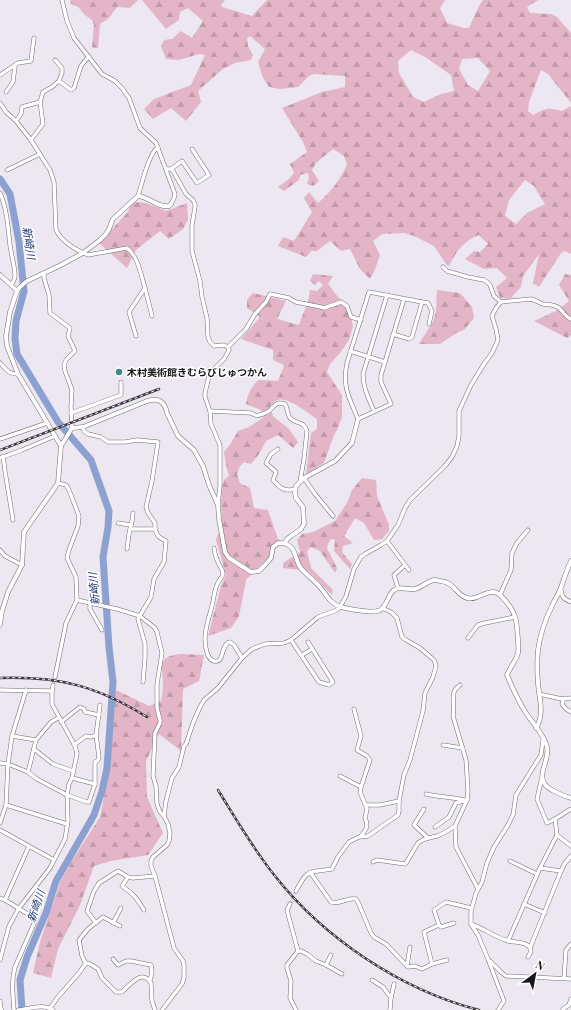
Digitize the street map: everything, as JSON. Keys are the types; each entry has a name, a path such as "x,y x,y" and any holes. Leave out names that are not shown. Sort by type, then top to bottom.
{"street":[{"path":"62,0 67,21 74,38 102,74 115,81 122,88 129,98 140,128 156,143 175,194 169,206 161,206 138,196"},
{"path":"0,75 18,63 31,61 34,38"},
{"path":"59,81 71,90 74,88 81,66 89,56"},
{"path":"32,140 43,124 40,102 43,92 59,81 62,73 62,68 55,60"},
{"path":"6,92 12,82 15,66"},
{"path":"16,122 21,114 22,107 40,102"},
{"path":"0,103 6,112 32,140 50,170 54,182 56,230 60,237 66,243 88,255 127,248 133,254 138,265 152,316"},
{"path":"0,108 6,112"},
{"path":"61,446 18,374 7,346 6,336 10,312 20,286 83,253 106,234 113,219 138,196 145,172 153,153 158,147"},
{"path":"166,169 171,169 182,161 197,183 209,175 192,150"},
{"path":"7,170 40,154"},
{"path":"171,169 177,176 186,194 195,204 192,225 192,251 200,281 207,318 208,337 214,346 228,347"},
{"path":"0,193 3,199 8,225 15,278 11,285"},
{"path":"0,214 6,214"},
{"path":"443,267 447,271 484,280 490,285 494,296 501,302"},
{"path":"0,625 2,611 8,592 22,565 24,532 58,483 61,446 72,429 72,390 64,365 66,360 75,351 68,336 70,328 50,313 49,295 44,273"},
{"path":"0,275 17,291"},
{"path":"136,336 128,312 145,288"},
{"path":"285,543 287,539 301,529 304,524 303,507 296,498 296,486 304,478 335,461 352,443 358,419 347,392 345,372 350,351 370,292 428,304 432,311 429,324"},
{"path":"360,320 350,317 347,306 341,302 321,308 270,294 266,302 246,329 228,347 229,350 224,359 208,376 205,397 210,411 211,424 220,446 220,486 218,506 225,552 229,558 251,572 258,571 271,558 273,548 278,543 285,543 295,552 300,567 320,587 326,597 340,607 377,611 385,605 390,594 398,588 413,589 421,587 434,580 444,581 452,585 461,595 468,598 476,598 486,593 494,592 500,595 510,606 515,617 518,652 507,675 525,713 544,740 547,748 547,757 537,800 547,822 571,809"},
{"path":"374,411 365,389 363,374 387,295"},
{"path":"358,419 390,404 381,377 404,299"},
{"path":"164,816 172,778 179,767 184,746 200,706 204,700 218,688 242,658 252,649 265,644 284,643 291,640 318,617 335,612 340,607 346,596 354,569 360,557 381,546 387,541 398,525 410,500 445,466 455,452 459,436 459,411 476,376 496,346 498,336 492,314 496,308 501,302 523,299 535,300 558,307 567,318 571,319"},
{"path":"393,334 409,339 412,337 422,302"},
{"path":"350,351 385,362"},
{"path":"0,363 8,372 18,374"},
{"path":"71,412 121,395 121,382"},
{"path":"72,429 83,427 147,401 156,399 162,401 178,436 194,450 203,466 218,506"},
{"path":"210,411 251,413 259,416 268,412 278,403 285,404 291,420 300,422 306,427 307,431 300,482"},
{"path":"0,439 47,423"},
{"path":"83,427 84,431 88,434 101,437 108,442 137,440 158,442 146,507 155,523 157,534 166,541 164,562 154,579 151,597 138,619 145,644 143,682"},
{"path":"13,520 2,457 56,436"},
{"path":"278,449 271,454 266,463 276,472 273,480 280,488 288,491 295,489"},
{"path":"304,478 333,516"},
{"path":"55,677 66,622 77,600 76,577 67,558 78,526 79,516 69,490 66,486 58,483"},
{"path":"127,549 133,513"},
{"path":"118,523 131,527 155,529"},
{"path":"500,595 510,570 512,553 517,543 528,530"},
{"path":"387,541 409,570"},
{"path":"214,548 216,558 223,575 217,584 206,629 206,650 210,659 218,661 221,659 225,644 230,642 234,645 242,658"},
{"path":"0,550 5,556 22,565"},
{"path":"536,728 540,722 541,706 537,682 537,662 540,640 544,625 571,561"},
{"path":"398,588 394,574 405,565"},
{"path":"560,590 561,596 571,602"},
{"path":"77,600 102,605 140,616 155,628 162,653 157,684 160,720 155,733 153,776 156,786 157,804 170,829 170,838 167,845 153,857 151,866 174,948 184,965 184,978 182,984 162,1010"},
{"path":"90,602 90,609 102,630"},
{"path":"296,891 303,878 310,872 332,869 338,856 349,842 360,837 368,836 396,818 398,815 404,775 410,760 423,711 425,693 433,678 436,666 434,660 420,648 402,637 397,618 391,612 382,608"},
{"path":"468,638 478,625 515,617"},
{"path":"291,640 319,682 329,685 333,682 308,642"},
{"path":"302,656 312,649"},
{"path":"0,960 9,926 19,908 50,868 65,839 67,824 67,795 77,754 74,745 58,718 52,704 53,685"},
{"path":"373,862 377,860 403,864 406,863 418,843 428,838 438,836 455,826 458,821 467,800 468,790 466,760 453,716 453,698 455,690 460,685"},
{"path":"0,690 52,691"},
{"path":"0,823 6,805 8,764 12,736 26,690"},
{"path":"539,694 562,699 571,698"},
{"path":"565,698 562,704 571,712"},
{"path":"0,763 8,764 28,772 37,779 67,795 89,802 95,784 95,762 99,757 96,735 100,705"},
{"path":"61,722 80,707 84,708 85,712 99,715"},
{"path":"354,709 361,736 357,750 367,756 370,760 360,792 367,809 365,818 367,828 360,837"},
{"path":"28,772 36,740 51,722 58,718"},
{"path":"74,745 86,736 91,737 96,735"},
{"path":"12,736 36,740"},
{"path":"498,1010 504,1000 478,935 471,924 471,908 473,899 482,882 487,863 494,847 513,815 516,795 541,755 544,740"},
{"path":"443,745 463,748"},
{"path":"34,749 53,764 73,771"},
{"path":"340,776 361,787"},
{"path":"543,776 544,783 550,789 571,798"},
{"path":"72,778 95,784"},
{"path":"426,794 467,800"},
{"path":"435,827 449,817 456,803 467,800"},
{"path":"366,805 380,805 399,801"},
{"path":"6,805 67,824"},
{"path":"424,809 414,824 428,838"},
{"path":"508,941 537,874 557,835 555,819"},
{"path":"443,822 448,830"},
{"path":"455,826 456,847 478,890"},
{"path":"0,830 54,860"},
{"path":"557,835 571,846"},
{"path":"5,900 29,846"},
{"path":"528,957 531,952 530,948 561,871 571,856"},
{"path":"510,861 537,874"},
{"path":"540,868 561,871"},
{"path":"96,923 87,911 94,891 99,883 118,871 132,878 155,876"},
{"path":"310,872 328,900 331,902 336,903 351,898 356,899 370,933 386,944 408,967 415,966 422,969 432,964 447,960"},
{"path":"128,877 122,886 131,892 144,910"},
{"path":"0,898 36,919 13,975 14,1010"},
{"path":"439,926 434,910 446,902 471,908"},
{"path":"290,904 287,910 298,951"},
{"path":"524,904 545,913"},
{"path":"113,923 121,908"},
{"path":"86,964 82,956 79,940 88,929 103,918 120,926"},
{"path":"432,964 424,932 439,926 441,927 454,923"},
{"path":"471,924 478,926 502,939 525,944 530,948"},
{"path":"564,978 566,950 571,944"},
{"path":"407,966 410,947"},
{"path":"298,951 307,954 316,961 342,974"},
{"path":"296,1010 290,998 291,981 287,965 298,951"},
{"path":"326,965 331,955"},
{"path":"113,959 118,965 126,961 131,961 151,966 152,973 150,980 152,985 152,1001 155,1010"},
{"path":"488,959 506,976 571,979"},
{"path":"86,964 90,964 98,969 102,978 116,992 122,992 141,976 150,980"},
{"path":"18,1010 41,1007 51,1009 58,996 80,973 86,964"},
{"path":"372,980 383,987 391,998"},
{"path":"390,1010 394,984"},
{"path":"563,1009 569,1005 571,999"},
{"path":"0,1001 1,1010"}],"green space":[{"path":"70,0 138,0 130,8 117,7 109,18 100,24 98,48 92,48 94,25 92,20 78,7 71,4"},
{"path":"142,0 225,0 221,5 222,7 252,16 267,0 445,0 440,8 447,23 469,28 483,0 538,0 527,7 530,13 551,14 557,17 571,33 571,103 548,74 541,70 529,102 528,111 533,115 547,109 562,111 571,106 571,254 565,251 561,253 539,287 533,283 539,254 523,276 521,287 510,299 500,298 496,287 507,278 497,268 484,269 465,259 474,251 480,252 488,244 479,235 469,240 461,247 449,266 434,246 414,236 404,233 382,234 373,241 380,255 370,279 360,269 350,249 341,251 330,241 317,251 311,251 306,257 278,246 283,237 294,241 312,212 304,198 309,192 318,203 335,185 347,164 344,156 333,149 316,163 312,170 319,181 313,186 307,184 309,178 308,173 300,175 299,180 284,191 278,187 289,179 294,173 290,164 307,152 303,142 282,108 322,92 345,87 345,76 314,74 309,76 298,87 280,89 269,87 263,78 258,62 265,49 250,36 247,38 248,46 253,55 251,60 235,63 223,69 198,91 201,102 186,121 171,108 153,119 144,109 154,99 191,85 205,55 199,54 179,60 166,59 161,46 164,40 172,39 181,31 192,38 203,21 188,8 180,12 179,20 166,29","holes":["411,50 425,57 451,75 454,91 441,94 424,102 413,97 399,73 398,61","478,58 490,71 478,91 468,85 459,69 462,59","525,180 534,186 545,204 527,213 516,224 505,216 509,200"]},
{"path":"137,202 146,203 166,211 187,203 188,220 183,229 169,239 160,231 136,250 127,268 99,243 128,212 130,205"},
{"path":"313,274 333,276 328,284 338,297 347,303 353,326 349,340 330,364 327,372 342,395 342,417 324,463 306,474 311,433 317,429 317,419 287,400 277,400 270,406 273,416 289,429 298,442 293,448 278,435 266,441 259,454 251,464 244,462 240,466 237,474 240,483 250,488 254,508 268,510 278,539 281,541 274,551 246,580 239,616 231,628 208,636 221,586 226,575 216,540 222,524 222,487 224,480 229,476 224,452 238,431 249,427 264,417 261,410 246,404 253,386 258,380 278,381 284,366 273,360 273,350 241,339 260,317 247,308 247,300 253,293 286,301 277,319 299,325 308,301 310,290 317,291 323,285 319,281 315,285 310,281"},
{"path":"565,274 571,275 571,335 567,338 534,321 556,311 569,301 559,285"},
{"path":"437,290 460,293 472,307 474,318 464,330 456,333 440,344 419,344 435,316"},
{"path":"362,478 376,480 377,496 389,525 389,531 382,539 374,540 364,523 355,518 344,536 353,543 343,546 342,552 352,564 350,569 334,551 335,540 331,539 328,544 327,548 337,568 335,573 320,551 311,547 307,551 311,568 333,590 332,595 308,571 283,568 283,563 300,552 297,540 302,534 313,532 335,521 347,503 352,490"},
{"path":"173,655 204,655 199,681 183,689 181,751 159,734 146,761 147,797 163,833 148,855 111,861 94,866 80,905 58,949 51,978 33,973 40,942 60,882 100,817 109,771 116,690 149,706 161,701 163,687 162,668 164,660"}],"waterway":[{"name":"新崎川","path":"0,179 10,194 19,242 24,291 16,321 15,339 17,354 58,422 91,460 109,511 103,557 113,682 107,768 102,791 94,815 56,881 46,913 27,957 20,980 22,1010"}],"tunnel":[{"path":"53,685 55,677"},
{"path":"290,904 296,891"}],"railway":[{"path":"0,450 159,389"},
{"path":"0,678 41,679 77,685 129,706 147,717"},
{"path":"218,790 267,866 295,899 317,920 366,959 393,975 450,1001 479,1010"}],"place":[{"name":"木村美術館きむらびじゅつかん","path":"119,372"}]}
